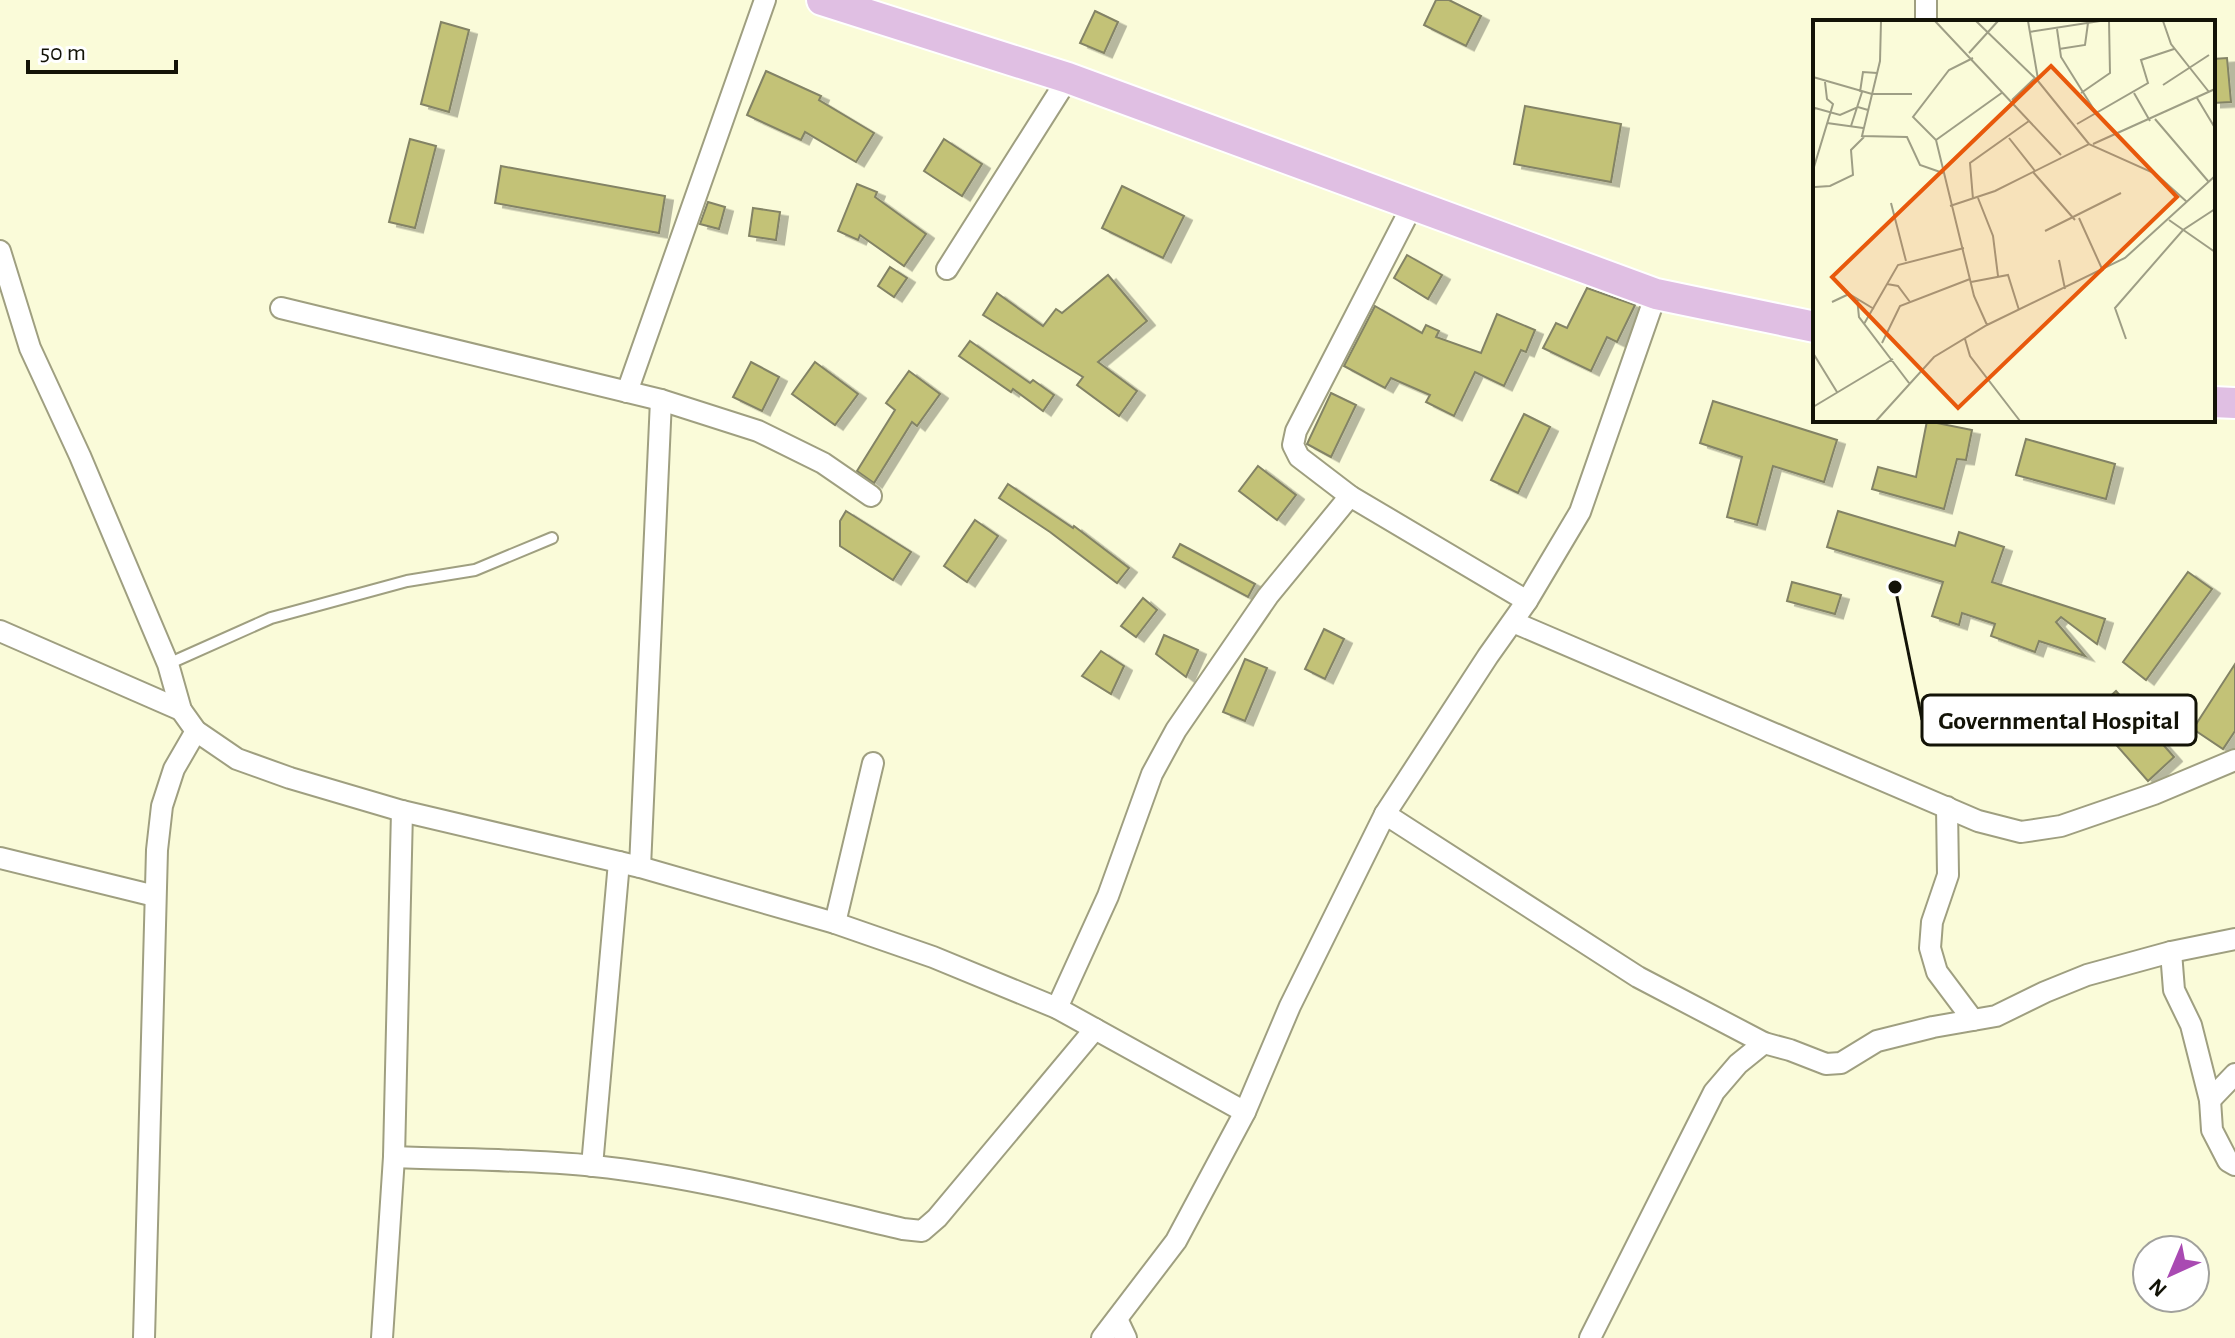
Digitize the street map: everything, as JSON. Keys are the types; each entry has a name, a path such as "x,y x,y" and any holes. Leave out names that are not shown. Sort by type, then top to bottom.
{"main road":[{"path":"822,0 1068,78 1656,294 1813,327"},
{"path":"2215,402 2235,403"}],"street":[{"path":"627,392 765,0"},
{"path":"947,269 1068,78"},
{"path":"1413,204 1296,431 1293,445 1299,457 1350,496 1527,601"},
{"path":"0,251 30,348 80,456 168,664 181,710 196,731 237,759 290,778 402,811 630,864 835,923 933,957 1057,1008 1245,1112"},
{"path":"1102,1338 1176,1241 1245,1112 1290,1006 1385,814 1527,601 1580,512 1656,294"},
{"path":"281,308 661,400 758,431 823,463 871,496"},
{"path":"592,1166 630,864 661,400"},
{"path":"1057,1008 1108,896 1152,774 1176,730 1268,596 1350,496"},
{"path":"1513,622 1978,821 2021,832 2061,826 2154,794 2235,760"},
{"path":"0,631 181,710"},
{"path":"141,1333 157,850 162,806 174,769 196,731"},
{"path":"835,923 873,763"},
{"path":"1947,807 1948,875 1932,922 1930,948 1937,972 1973,1020"},
{"path":"382,1338 394,1157 402,811"},
{"path":"1385,814 1638,977 1764,1043 1826,1064 1841,1063 1877,1041 1996,1016 2087,975 2171,952 2235,939"},
{"path":"0,858 155,896"},
{"path":"2171,952 2174,990 2191,1025 2210,1100 2212,1130 2228,1161 2235,1165"},
{"path":"394,1157 592,1166 640,1172 750,1191 922,1231 937,1218 1095,1029"},
{"path":"1590,1338 1714,1092 1738,1064 1764,1043"},
{"path":"2210,1100 2235,1074"},
{"path":"1117,1319 1126,1338"}],"lane":[{"path":"168,664 271,618 407,581 475,570 552,538"}],"building":[{"path":"1436,0 1449,0 1481,16 1466,46 1424,25"},
{"path":"1095,11 1118,22 1104,53 1080,43"},
{"path":"441,22 469,30 449,112 421,104"},
{"path":"2227,58 2231,102 2215,103 2215,59"},
{"path":"766,71 821,96 819,100 874,133 856,162 805,132 801,140 747,115"},
{"path":"1525,106 1621,124 1611,182 1514,164"},
{"path":"410,139 436,146 415,228 389,222"},
{"path":"944,139 982,164 962,196 924,171"},
{"path":"501,166 665,196 659,233 495,203"},
{"path":"857,184 877,192 875,197 926,234 904,266 860,235 858,240 838,231"},
{"path":"1122,186 1184,216 1163,258 1102,228"},
{"path":"708,202 725,207 719,229 700,224"},
{"path":"753,208 780,212 776,240 749,236"},
{"path":"1407,255 1442,275 1428,299 1394,278"},
{"path":"890,267 907,278 894,297 878,286"},
{"path":"1108,275 1147,321 1098,362 1137,391 1119,416 1077,385 1083,377 983,315 997,293 1043,326 1056,309 1062,313"},
{"path":"1587,288 1635,305 1617,342 1607,337 1591,371 1543,348 1556,323 1567,328"},
{"path":"1375,306 1422,333 1426,325 1439,331 1436,337 1481,353 1497,314 1535,330 1526,352 1521,350 1504,386 1475,372 1454,416 1426,402 1430,395 1391,378 1385,388 1344,366"},
{"path":"970,341 1030,383 1033,380 1054,395 1043,411 959,356"},
{"path":"751,362 779,377 762,411 733,397"},
{"path":"815,362 858,394 835,425 792,394"},
{"path":"909,371 940,394 917,426 912,422 874,483 857,471 895,410 886,403"},
{"path":"1331,393 1356,405 1331,457 1307,444"},
{"path":"1713,401 1837,440 1824,482 1773,466 1757,525 1727,517 1742,457 1700,443"},
{"path":"1524,414 1550,427 1518,493 1491,480"},
{"path":"1927,422 1972,430 1966,460 1957,459 1944,509 1872,489 1878,467 1916,477"},
{"path":"2026,439 2115,464 2106,499 2016,475"},
{"path":"1258,466 1296,495 1277,520 1239,491"},
{"path":"1008,484 1074,526 1129,568 1117,583 999,498"},
{"path":"846,511 911,552 893,580 840,546 840,521"},
{"path":"1838,511 1955,546 1959,532 2004,547 1992,582 2105,619 2097,644 2061,617 2056,622 2085,656 2039,641 2035,652 1991,636 1995,624 1962,613 1959,625 1932,616 1943,582 1827,547"},
{"path":"975,520 998,536 967,582 944,566"},
{"path":"1180,544 1255,584 1248,597 1173,557"},
{"path":"2188,572 2212,589 2146,680 2123,662"},
{"path":"1792,582 1841,595 1835,614 1787,601"},
{"path":"1143,598 1157,610 1136,637 1121,626"},
{"path":"1324,629 1344,639 1325,679 1305,669"},
{"path":"1164,635 1198,650 1186,677 1156,654"},
{"path":"1101,651 1124,666 1111,694 1082,676"},
{"path":"1245,659 1267,668 1245,721 1223,712"},
{"path":"2235,664 2235,731 2223,749 2193,729"},
{"path":"2116,691 2174,757 2148,781 2090,715"}],"place":[{"name":"Governmental Hospital","path":"1895,587"}]}
